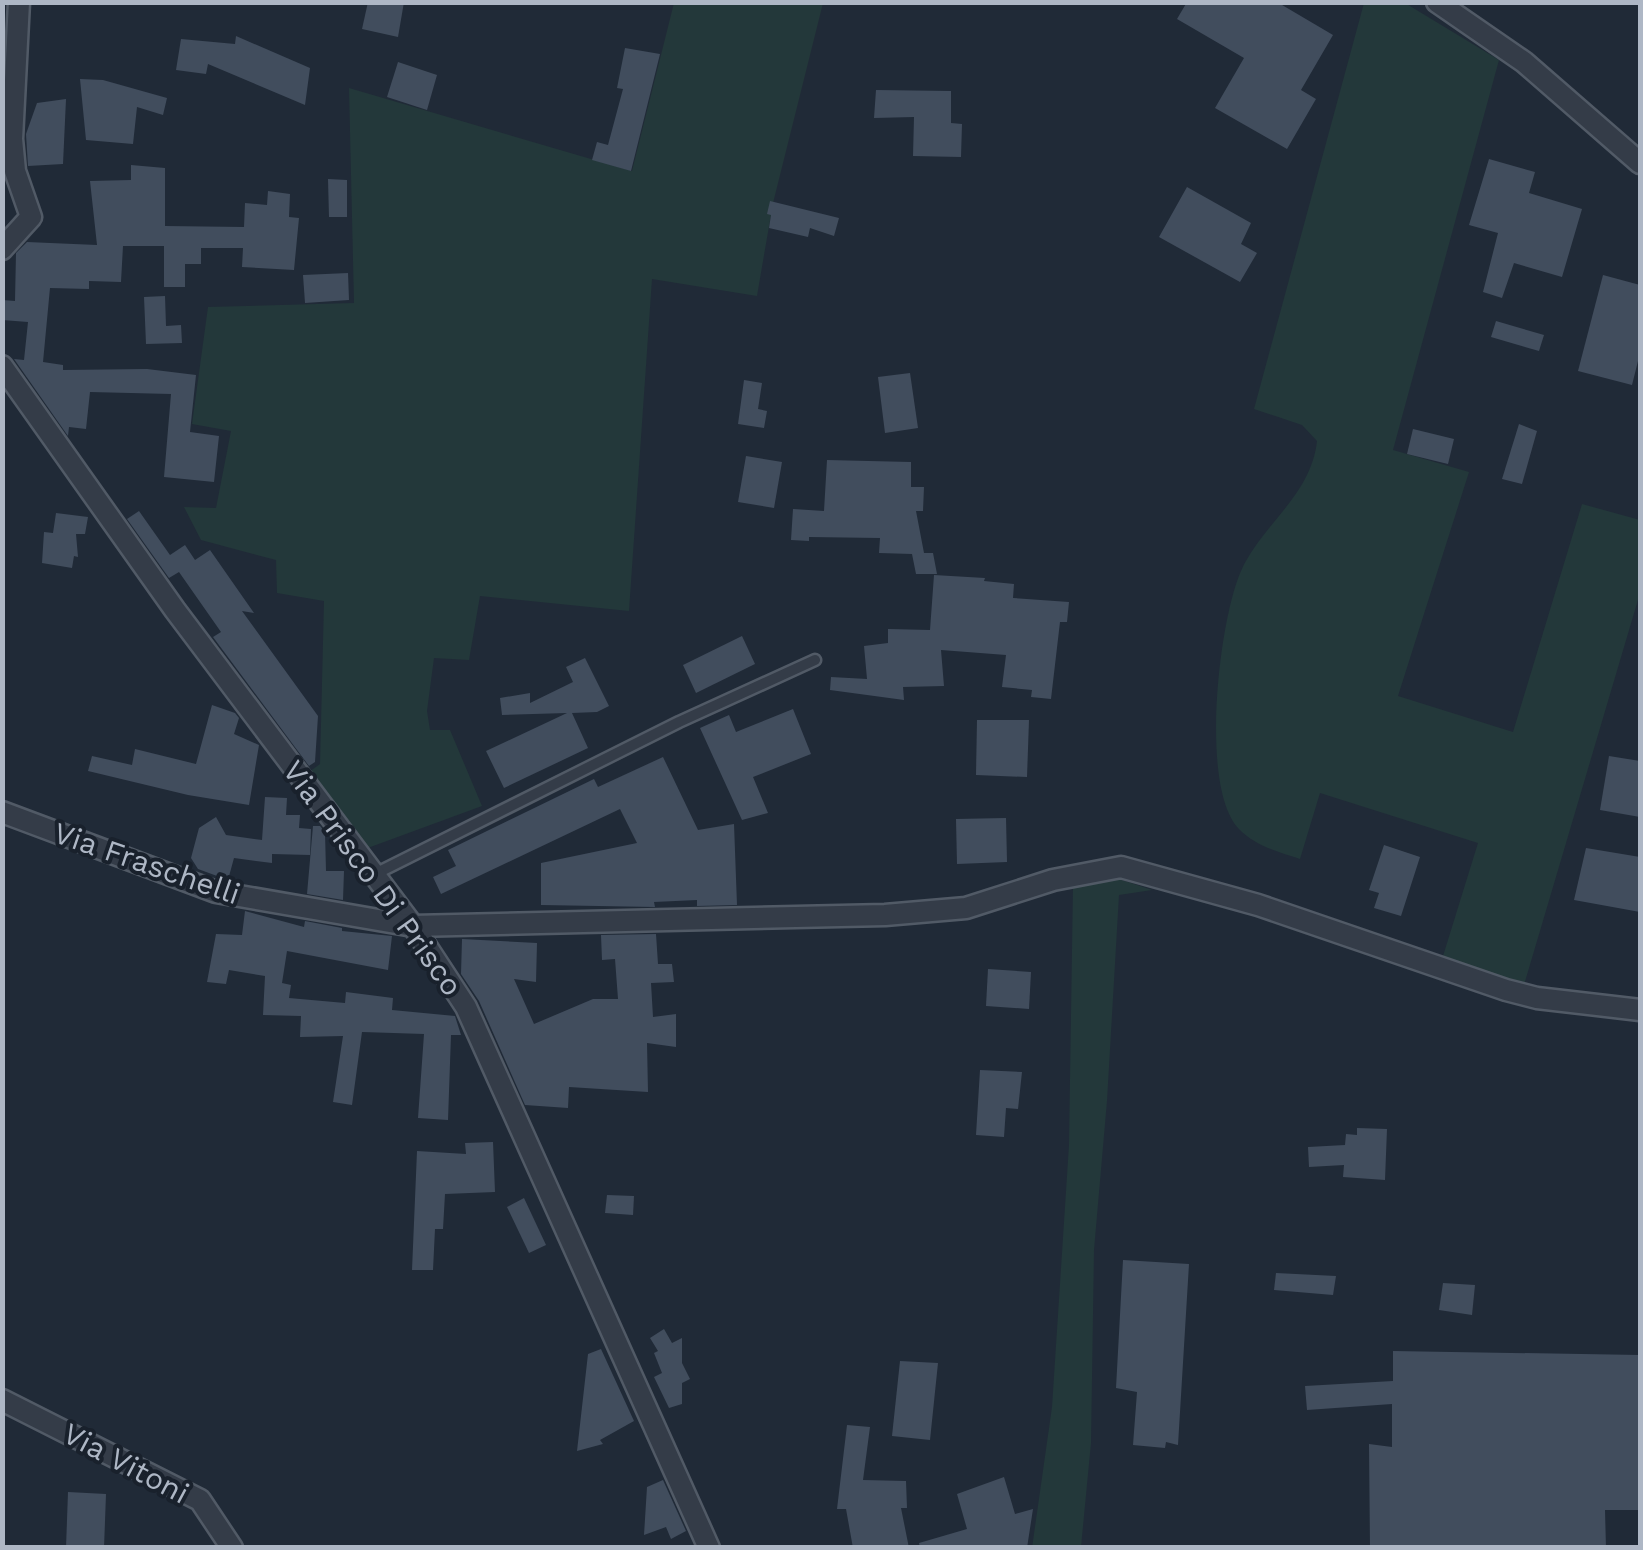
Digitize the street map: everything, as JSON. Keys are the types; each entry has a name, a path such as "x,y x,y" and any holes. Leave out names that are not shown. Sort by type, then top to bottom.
{"street":[{"path":"2,250 31,217 16,171 12,140 20,2"},
{"path":"1438,2 1524,62 1640,162"},
{"name":"Via Prisco Di Prisco","path":"2,366 174,610 413,926 474,1024 709,1548"},
{"name":"Via Fraschelli","path":"2,812 216,892 413,926 934,911 966,908 1053,880 1121,867 1258,905 1506,990 1538,998 1640,1010"},
{"name":"Via Vitoni","path":"2,1400 200,1500 232,1548"}],"lane":[{"path":"374,874 679,722 814,660"}],"green space":[{"path":"674,3 823,3 773,203 757,296 652,279 629,611 480,596 469,660 434,658 427,711 430,730 450,730 482,806 365,849 309,772 320,764 324,601 277,593 276,560 201,540 184,507 216,508 231,431 192,424 208,307 354,303 349,88 632,171"},
{"path":"1364,3 1405,3 1499,60 1393,450 1469,472 1398,696 1513,732 1582,504 1640,520 1640,593 1524,985 1443,956 1478,843 1320,793 1300,859 1260,844 1239,829 1227,808 1219,778 1216,742 1220,663 1233,594 1250,554 1306,478 1317,441 1302,425 1254,409"},
{"path":"1119,879 1152,890 1119,895 1094,1250 1091,1443 1081,1547 1032,1548 1052,1407 1069,1145 1073,884"}],"building":[{"path":"368,2 404,2 398,37 362,29"},
{"path":"1187,2 1277,2 1333,35 1301,90 1316,99 1287,149 1215,108 1244,58 1177,19"},
{"path":"236,36 310,68 305,105 208,64 206,74 176,70 181,39 235,44"},
{"path":"625,48 660,54 631,171 592,160 597,142 608,145 623,89 617,88"},
{"path":"398,62 437,75 427,110 387,97"},
{"path":"80,79 103,80 167,98 163,115 137,107 133,144 86,140"},
{"path":"876,90 951,91 951,123 962,124 961,157 913,156 914,117 874,118"},
{"path":"66,99 63,164 28,166 26,134 37,103"},
{"path":"1489,159 1535,172 1529,193 1582,209 1562,277 1514,263 1502,298 1483,292 1498,233 1469,225"},
{"path":"131,165 165,168 165,226 244,227 245,203 267,205 268,191 290,194 289,217 299,218 294,270 242,267 243,248 201,248 201,264 185,264 185,287 164,287 164,246 123,246 121,282 89,281 89,289 50,288 43,362 63,365 63,370 147,369 196,375 190,432 219,436 214,482 164,477 171,394 90,392 86,429 69,427 68,436 14,359 24,360 28,322 2,320 2,300 15,301 16,253 27,242 97,245 90,181 131,180"},
{"path":"328,179 347,180 347,217 329,217"},
{"path":"1187,187 1251,223 1241,244 1257,253 1240,282 1159,237"},
{"path":"770,201 839,218 834,236 810,228 808,237 769,228"},
{"path":"348,273 349,300 305,303 303,275"},
{"path":"1603,275 1640,285 1640,353 1632,385 1578,371"},
{"path":"165,296 166,326 181,325 182,343 146,344 144,297"},
{"path":"1496,321 1544,335 1539,351 1491,337"},
{"path":"910,373 918,428 885,433 878,377"},
{"path":"744,380 762,383 758,409 767,411 764,428 738,424"},
{"path":"1519,424 1537,431 1522,484 1502,479"},
{"path":"1413,429 1454,439 1448,464 1407,454"},
{"path":"746,456 782,462 774,508 738,502"},
{"path":"827,460 911,462 911,487 924,487 923,511 916,511 924,553 933,553 937,574 916,574 912,554 879,553 880,538 791,540 793,509 824,511"},
{"path":"139,511 170,555 185,545 195,560 210,550 254,613 242,611 318,716 315,762 309,766 213,637 221,632 179,572 169,578 127,519"},
{"path":"56,513 88,517 85,534 76,534 78,557 74,556 72,568 42,563 44,532 53,533"},
{"path":"934,575 1014,584 1013,598 1069,602 1067,622 1060,622 1051,699 1031,697 1032,690 1002,687 1006,655 941,650 944,686 903,687 904,700 830,690 831,677 867,679 864,646 888,643 888,629 930,630"},
{"path":"742,636 755,664 696,693 683,665"},
{"path":"585,658 609,706 597,712 572,713 588,748 504,788 486,751 567,713 502,715 500,698 530,693 530,703 573,682 566,667"},
{"path":"212,705 235,713 239,718 234,734 259,745 249,805 88,771 92,756 132,765 135,749 196,764"},
{"path":"793,709 811,754 753,777 768,813 742,820 700,728 729,715 736,732"},
{"path":"977,720 1029,720 1027,777 976,775"},
{"path":"1609,756 1640,761 1640,817 1600,810"},
{"path":"663,757 698,830 734,824 737,905 697,906 697,900 654,902 655,907 541,905 541,863 637,843 620,809 441,894 433,877 456,866 448,850 594,779 598,787"},
{"path":"265,797 287,798 286,815 300,815 299,828 311,829 310,855 272,854 272,863 234,858 228,880 198,869 191,858 199,828 216,817 226,835 262,840"},
{"path":"1006,818 1007,862 957,864 956,819"},
{"path":"313,826 320,826 325,832 326,871 344,871 343,900 307,894"},
{"path":"1384,845 1420,857 1401,916 1374,908 1379,893 1369,890"},
{"path":"1586,848 1640,857 1640,912 1574,900"},
{"path":"245,911 304,927 305,921 342,931 392,936 388,970 287,951 282,983 291,985 289,998 345,1003 346,992 393,998 392,1010 455,1016 461,1035 451,1035 448,1120 418,1118 424,1034 362,1032 352,1105 333,1102 343,1036 300,1037 301,1016 263,1015 265,976 229,970 226,984 207,982 216,934 242,935"},
{"path":"656,934 658,964 672,964 674,982 651,983 653,1017 676,1014 676,1047 647,1043 648,1092 569,1087 568,1108 525,1105 479,1001 461,974 462,939 537,943 536,982 514,979 534,1024 593,999 618,999 615,959 602,960 601,935"},
{"path":"988,969 1031,972 1029,1009 986,1006"},
{"path":"980,1070 1022,1072 1018,1109 1006,1108 1004,1137 976,1135"},
{"path":"1357,1128 1387,1129 1385,1180 1343,1177 1344,1165 1309,1167 1308,1147 1345,1145 1346,1134 1357,1135"},
{"path":"493,1142 495,1192 445,1194 443,1229 435,1229 433,1270 412,1270 417,1151 466,1154 465,1143"},
{"path":"607,1195 634,1196 633,1215 605,1213"},
{"path":"524,1198 546,1245 529,1253 507,1207"},
{"path":"1123,1260 1189,1264 1178,1445 1133,1445 1137,1392 1116,1388"},
{"path":"1276,1273 1336,1276 1333,1295 1274,1290"},
{"path":"1443,1283 1475,1285 1472,1315 1439,1310"},
{"path":"664,1329 672,1343 682,1338 682,1363 690,1379 682,1383 682,1404 669,1408 654,1377 662,1373 654,1353 658,1351 650,1338"},
{"path":"601,1349 634,1421 600,1440 603,1444 577,1451 588,1354"},
{"path":"1393,1351 1640,1355 1640,1510 1605,1510 1606,1548 1370,1548 1369,1444 1392,1447 1392,1404 1307,1410 1305,1386 1393,1381"},
{"path":"900,1361 938,1363 930,1440 892,1436"},
{"path":"847,1425 870,1427 863,1480 906,1481 907,1508 901,1508 909,1548 853,1548 846,1509 837,1509"},
{"path":"1004,1477 1015,1514 1033,1509 1027,1548 920,1548 919,1543 967,1529 957,1494"},
{"path":"663,1480 686,1531 671,1539 666,1527 644,1535 647,1487"},
{"path":"68,1492 106,1494 104,1548 66,1548"}]}
